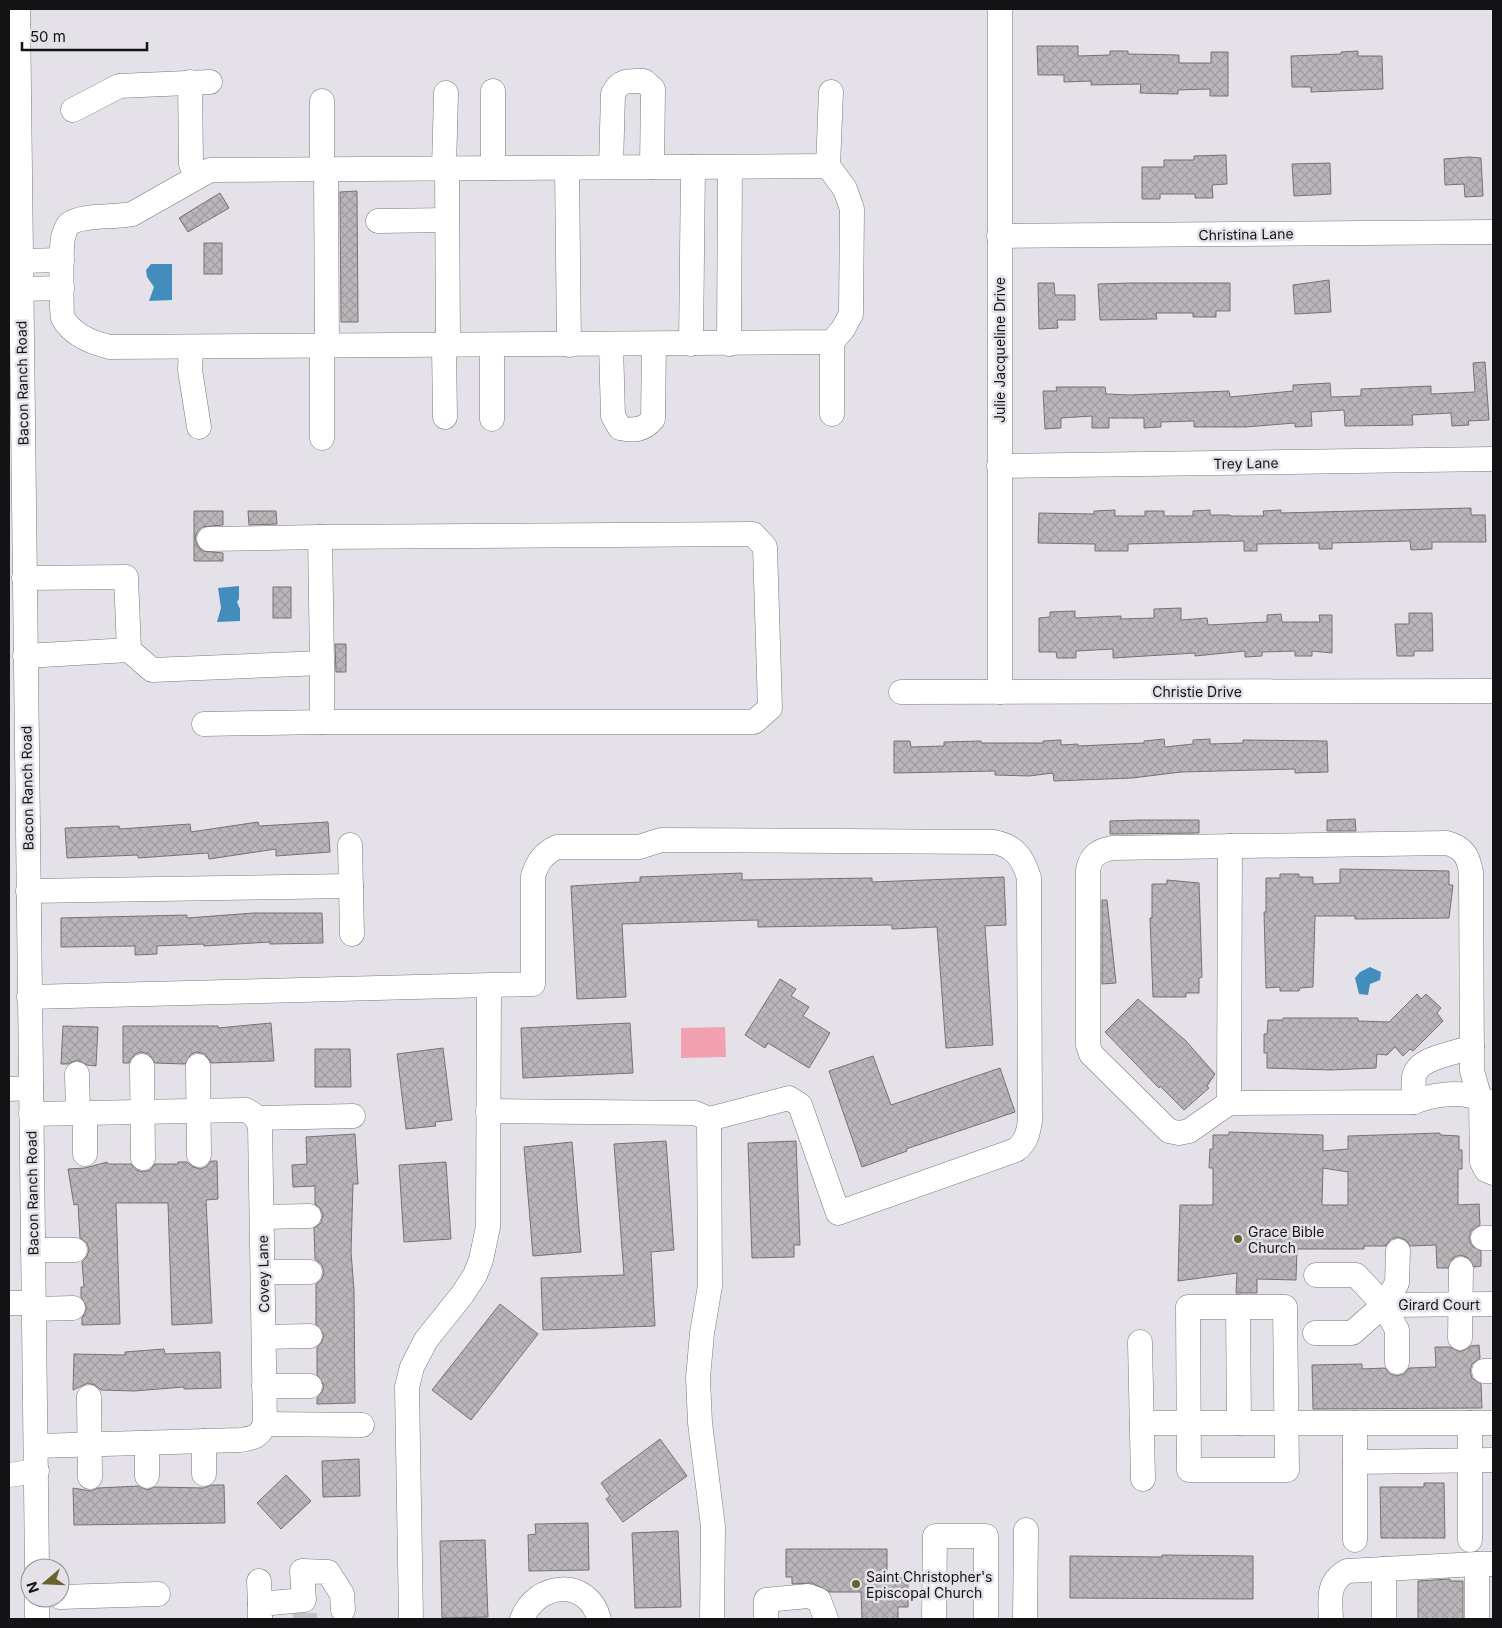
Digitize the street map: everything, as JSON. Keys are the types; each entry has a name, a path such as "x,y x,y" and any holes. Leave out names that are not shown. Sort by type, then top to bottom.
{"street":[{"name":"Bacon Ranch Road","path":"18,9 30,997 20,1088 31,1114 37,1446 37,1558"},
{"name":"Julie Jacqueline Drive","path":"1000,9 1000,692"},
{"path":"611,167 613,94 617,84 624,81 644,81 653,89 652,167"},
{"path":"73,110 119,86 200,82 191,164 196,177"},
{"path":"493,92 493,168"},
{"path":"831,92 828,166 845,188 852,209 851,314 843,329 832,342 832,414"},
{"path":"445,417 446,93"},
{"path":"322,101 324,169 322,438"},
{"path":"729,344 730,166"},
{"path":"828,166 210,170 132,214 119,217 78,220 68,226 62,238 62,316 71,328 96,344 110,347 832,342"},
{"path":"691,344 694,167"},
{"path":"567,168 568,345"},
{"path":"378,221 447,220"},
{"name":"Christina Lane","path":"999,236 1493,232"},
{"path":"21,261 62,260"},
{"path":"21,288 62,288"},
{"path":"611,345 613,416 620,428 628,429 641,428 653,418 654,344"},
{"path":"492,345 492,419"},
{"path":"191,347 190,370 199,427"},
{"name":"Trey Lane","path":"999,466 1493,460"},
{"path":"204,724 322,722 754,722 770,708 765,547 753,534 209,539"},
{"path":"320,537 322,722"},
{"path":"24,578 126,577 129,650"},
{"path":"25,656 129,650 152,670 322,663"},
{"name":"Christie Drive","path":"901,692 1493,691"},
{"path":"30,997 533,984 533,876 538,863 545,853 557,847 639,848 661,840 994,842 1007,844 1024,863 1028,878 1030,1121 1028,1135 1024,1144 1016,1150 838,1213 800,1106 790,1098 709,1119 696,1112 488,1111"},
{"path":"1487,1102 1472,1110 1431,1109 1414,1102 1229,1103 1190,1131 1179,1133 1169,1131 1092,1054 1088,1045 1088,870 1090,858 1100,851 1112,848 1448,844 1459,847 1468,857 1471,872 1472,1071 1487,1102 1482,1162 1486,1170 1493,1173"},
{"path":"350,845 352,934"},
{"path":"1229,1103 1230,846"},
{"path":"28,891 351,886"},
{"path":"411,1619 407,1387 419,1352 441,1320 462,1295 481,1260 488,1227 489,986"},
{"path":"1414,1102 1414,1076 1421,1064 1432,1058 1460,1052 1472,1046"},
{"path":"142,1066 143,1158"},
{"path":"198,1066 199,1155"},
{"path":"77,1074 85,1154"},
{"path":"31,1114 246,1110 257,1118 353,1116"},
{"name":"Covey Lane","path":"257,1118 260,1125 265,1424"},
{"path":"709,1119 710,1286 702,1333 698,1378 700,1423 713,1526 712,1619"},
{"path":"262,1217 309,1216"},
{"path":"33,1250 76,1250"},
{"path":"1315,1333 1352,1333 1384,1305 1397,1283 1398,1251"},
{"path":"1460,1338 1461,1269"},
{"path":"263,1272 310,1272"},
{"path":"1316,1275 1356,1275 1384,1305 1396,1330 1397,1362"},
{"path":"9,1303 73,1308"},
{"name":"Girard Court","path":"1384,1305 1493,1304"},
{"path":"1188,1307 1285,1307 1287,1423 1287,1470 1189,1470 1188,1307"},
{"path":"1238,1307 1239,1423"},
{"path":"264,1337 310,1336"},
{"path":"1140,1342 1142,1478"},
{"path":"264,1386 310,1386"},
{"path":"90,1397 90,1477"},
{"path":"1355,1540 1356,1423"},
{"path":"1142,1424 1482,1423 1482,1460 1470,1540"},
{"path":"37,1446 255,1438 265,1424 362,1425"},
{"path":"204,1441 204,1474"},
{"path":"146,1476 147,1443"},
{"path":"1355,1462 1482,1460"},
{"path":"9,1475 37,1471"},
{"path":"1025,1619 1026,1530"},
{"path":"934,1619 935,1536 986,1536 986,1619"},
{"path":"1330,1619 1330,1592 1336,1576 1347,1571 1485,1564 1477,1619"},
{"path":"1384,1569 1384,1619"},
{"path":"259,1580 260,1612 304,1607 302,1571 328,1572 342,1594 343,1610"},
{"path":"522,1619 526,1609 535,1598 560,1589 572,1590 584,1596 596,1608 599,1619"},
{"path":"70,1596 158,1594"},
{"path":"766,1619 766,1600 808,1596 819,1600 826,1619"}],"shaded area":[{"path":"725,1027 726,1057 681,1058 681,1028"}],"water":[{"path":"151,264 172,264 172,300 149,301 154,287 147,277 146,270"},
{"path":"239,586 239,599 237,602 240,609 240,621 217,622 221,608 218,588"},
{"path":"1370,967 1381,972 1380,980 1370,984 1368,995 1359,994 1355,978 1360,972"}],"building":[{"path":"1037,46 1078,46 1078,56 1110,55 1110,51 1128,51 1128,54 1179,55 1179,63 1211,63 1211,52 1228,52 1228,96 1210,96 1210,89 1178,90 1178,94 1140,93 1141,84 1091,85 1091,81 1064,82 1064,75 1038,75"},
{"path":"1358,51 1358,56 1382,56 1383,89 1311,92 1311,87 1292,87 1291,56 1341,54 1341,52"},
{"path":"1226,155 1227,184 1212,185 1213,198 1195,198 1195,194 1160,194 1160,199 1142,199 1142,167 1164,167 1164,160 1194,160 1194,156"},
{"path":"1481,158 1483,196 1465,197 1464,184 1445,185 1444,159"},
{"path":"1330,163 1331,194 1294,196 1292,164"},
{"path":"357,191 358,322 341,322 340,192"},
{"path":"220,193 229,208 188,232 179,218"},
{"path":"204,243 222,243 222,274 204,274"},
{"path":"1329,280 1331,312 1295,314 1293,285"},
{"path":"1038,283 1054,283 1055,295 1075,295 1075,320 1057,320 1058,328 1039,329"},
{"path":"1230,283 1230,311 1216,311 1216,317 1193,317 1193,313 1156,313 1157,319 1100,320 1098,284"},
{"path":"1485,362 1489,420 1468,421 1469,425 1452,426 1451,413 1412,415 1413,425 1345,426 1344,410 1311,412 1312,426 1295,427 1295,423 1245,427 1194,427 1194,421 1161,422 1161,427 1144,428 1144,418 1109,418 1109,428 1092,428 1092,416 1061,418 1061,428 1045,429 1043,391 1057,391 1056,387 1105,387 1106,394 1129,395 1229,391 1230,397 1293,391 1293,385 1330,383 1331,397 1361,396 1361,389 1431,386 1431,394 1475,392 1473,363"},
{"path":"1471,508 1471,515 1485,515 1486,542 1432,542 1432,549 1411,550 1410,541 1332,543 1332,549 1319,549 1319,543 1257,544 1257,551 1244,551 1244,541 1128,544 1128,551 1095,551 1095,544 1038,543 1039,513 1094,514 1094,511 1115,510 1115,516 1145,516 1145,511 1164,511 1164,516 1193,516 1193,511 1210,510 1210,515 1264,516 1263,511 1281,510 1281,513"},
{"path":"194,511 223,511 223,525 202,527 197,532 195,539 203,551 223,553 223,561 194,561"},
{"path":"248,511 276,511 277,524 249,525"},
{"path":"273,587 291,587 291,618 273,618"},
{"path":"1181,608 1181,620 1207,618 1208,625 1267,622 1267,615 1281,614 1282,622 1320,622 1319,615 1332,615 1332,653 1312,651 1312,656 1295,656 1295,651 1262,652 1262,656 1245,657 1245,651 1195,656 1195,653 1113,658 1113,649 1076,651 1076,658 1057,658 1056,652 1039,652 1039,618 1050,617 1050,612 1075,611 1075,618 1121,616 1121,619 1154,618 1154,609"},
{"path":"1409,613 1432,613 1433,651 1414,651 1414,656 1397,656 1395,624 1409,624"},
{"path":"335,644 346,644 346,672 336,672"},
{"path":"1164,739 1165,747 1193,744 1193,740 1210,739 1210,744 1243,743 1243,740 1327,741 1328,772 1295,773 1295,769 1181,772 1132,778 1054,781 1053,773 1029,776 995,775 995,771 894,773 894,741 910,741 911,747 944,746 944,742 1043,743 1043,741 1061,740 1061,745 1078,744 1078,746 1144,743 1144,741"},
{"path":"1355,819 1356,831 1327,831 1327,820"},
{"path":"1199,820 1199,833 1110,834 1110,821"},
{"path":"258,822 259,826 328,822 330,852 276,856 276,849 209,859 208,853 138,858 138,855 67,858 65,828 119,826 120,829 190,824 191,832"},
{"path":"1340,869 1449,871 1449,885 1453,885 1449,918 1355,919 1355,916 1315,916 1313,987 1300,988 1299,991 1280,991 1280,987 1266,988 1264,912 1266,912 1266,878 1280,878 1280,874 1299,874 1299,877 1313,877 1313,884 1340,883"},
{"path":"742,873 742,880 872,878 872,882 1004,877 1006,925 985,926 993,1045 946,1048 937,927 892,929 892,925 758,927 758,920 622,924 626,997 577,999 571,886 640,882 640,877"},
{"path":"1167,880 1199,883 1202,977 1199,978 1199,993 1186,993 1186,997 1153,997 1150,918 1152,918 1152,884 1167,884"},
{"path":"1102,900 1107,900 1116,983 1102,984"},
{"path":"254,913 322,913 323,943 270,944 270,942 204,946 203,944 157,946 157,954 135,955 135,946 61,947 61,918 187,915 187,918"},
{"path":"780,979 796,989 791,996 809,1007 803,1016 830,1033 809,1068 768,1043 765,1048 745,1035"},
{"path":"1417,994 1421,999 1426,994 1441,1008 1437,1013 1443,1021 1413,1051 1410,1049 1403,1056 1395,1047 1387,1055 1377,1054 1376,1068 1330,1070 1267,1068 1267,1053 1264,1053 1264,1034 1267,1034 1268,1020 1283,1020 1283,1018 1358,1018 1358,1021 1389,1022"},
{"path":"1138,999 1186,1041 1215,1074 1207,1086 1209,1088 1184,1110 1160,1086 1159,1088 1105,1032"},
{"path":"271,1023 274,1061 211,1063 205,1054 197,1052 191,1054 185,1064 155,1063 149,1054 141,1052 135,1054 129,1063 123,1063 123,1026 218,1026 218,1028"},
{"path":"630,1023 633,1073 523,1078 521,1028"},
{"path":"63,1026 98,1027 96,1066 87,1065 77,1060 68,1064 61,1064"},
{"path":"443,1048 452,1120 435,1122 436,1126 406,1129 397,1054"},
{"path":"315,1049 350,1049 351,1087 315,1087"},
{"path":"873,1056 891,1105 1000,1068 1015,1112 906,1149 907,1151 862,1167 829,1071"},
{"path":"1229,1132 1323,1135 1323,1151 1348,1149 1348,1136 1440,1133 1440,1135 1459,1136 1459,1150 1462,1150 1462,1169 1458,1169 1458,1205 1479,1204 1480,1225 1471,1231 1469,1238 1471,1245 1481,1251 1481,1266 1474,1267 1468,1258 1461,1255 1454,1257 1448,1268 1437,1268 1436,1245 1410,1246 1406,1240 1398,1237 1391,1239 1386,1246 1364,1246 1364,1249 1297,1249 1296,1280 1257,1279 1257,1293 1236,1293 1237,1273 1178,1281 1180,1205 1213,1205 1213,1168 1209,1168 1210,1149 1213,1149 1213,1135 1229,1135","holes":["1323,1168 1348,1172 1348,1205 1322,1205"]},
{"path":"355,1134 358,1184 353,1184 351,1252 354,1290 355,1403 317,1404 317,1398 324,1386 317,1374 317,1348 322,1342 324,1335 316,1324 316,1284 322,1279 324,1272 322,1265 315,1259 314,1228 321,1223 323,1215 320,1208 315,1204 315,1186 293,1187 292,1165 307,1164 306,1137"},
{"path":"666,1141 674,1250 651,1252 655,1326 543,1330 541,1278 624,1275 614,1144"},
{"path":"796,1141 800,1245 794,1245 794,1257 752,1258 748,1143"},
{"path":"572,1142 581,1252 533,1256 524,1147"},
{"path":"211,1161 217,1161 218,1199 206,1200 212,1323 172,1325 168,1203 116,1203 120,1324 82,1325 82,1318 87,1308 81,1297 81,1287 84,1287 82,1262 89,1250 87,1243 80,1238 78,1204 74,1205 68,1169 85,1168 107,1162 108,1164 131,1164 136,1170 143,1172 150,1170 155,1164 187,1162 193,1167 200,1169 206,1167"},
{"path":"446,1162 451,1239 404,1242 399,1165"},
{"path":"500,1304 538,1334 471,1420 432,1390"},
{"path":"1479,1345 1480,1358 1472,1364 1470,1371 1472,1378 1481,1384 1482,1408 1313,1409 1312,1365 1362,1364 1362,1369 1385,1368 1390,1374 1397,1376 1404,1374 1409,1368 1436,1367 1435,1347 1450,1347 1460,1352 1471,1346"},
{"path":"164,1349 165,1354 220,1352 221,1388 184,1389 184,1387 134,1391 101,1390 95,1385 88,1383 73,1390 74,1354 125,1355 125,1352"},
{"path":"660,1439 687,1476 623,1522 606,1499 610,1496 601,1483"},
{"path":"359,1459 360,1496 323,1497 322,1461"},
{"path":"286,1475 311,1501 281,1529 257,1503"},
{"path":"1424,1483 1444,1483 1445,1538 1381,1538 1380,1487 1424,1487"},
{"path":"212,1485 224,1485 225,1523 74,1525 73,1488 91,1491 98,1488 139,1486 147,1490 155,1487 204,1488"},
{"path":"588,1523 589,1570 529,1571 528,1535 536,1534 535,1524"},
{"path":"678,1531 681,1607 635,1608 632,1533"},
{"path":"485,1540 488,1617 442,1618 440,1541"},
{"name":"Saint Christopher's Episcopal Church","path":"786,1549 887,1549 887,1578 908,1578 908,1607 898,1607 898,1619 862,1619 861,1592 830,1592 812,1583 792,1584 792,1577 786,1577"},
{"path":"1162,1555 1253,1556 1253,1599 1070,1598 1070,1556 1162,1557"},
{"path":"1450,1579 1450,1581 1463,1581 1463,1619 1418,1619 1418,1581"}],"tunnel":[{"path":"305,1613 305,1619"}],"place":[{"name":"Grace Bible Church","path":"1238,1239"},
{"name":"Saint Christopher's Episcopal Church","path":"856,1584"}]}
